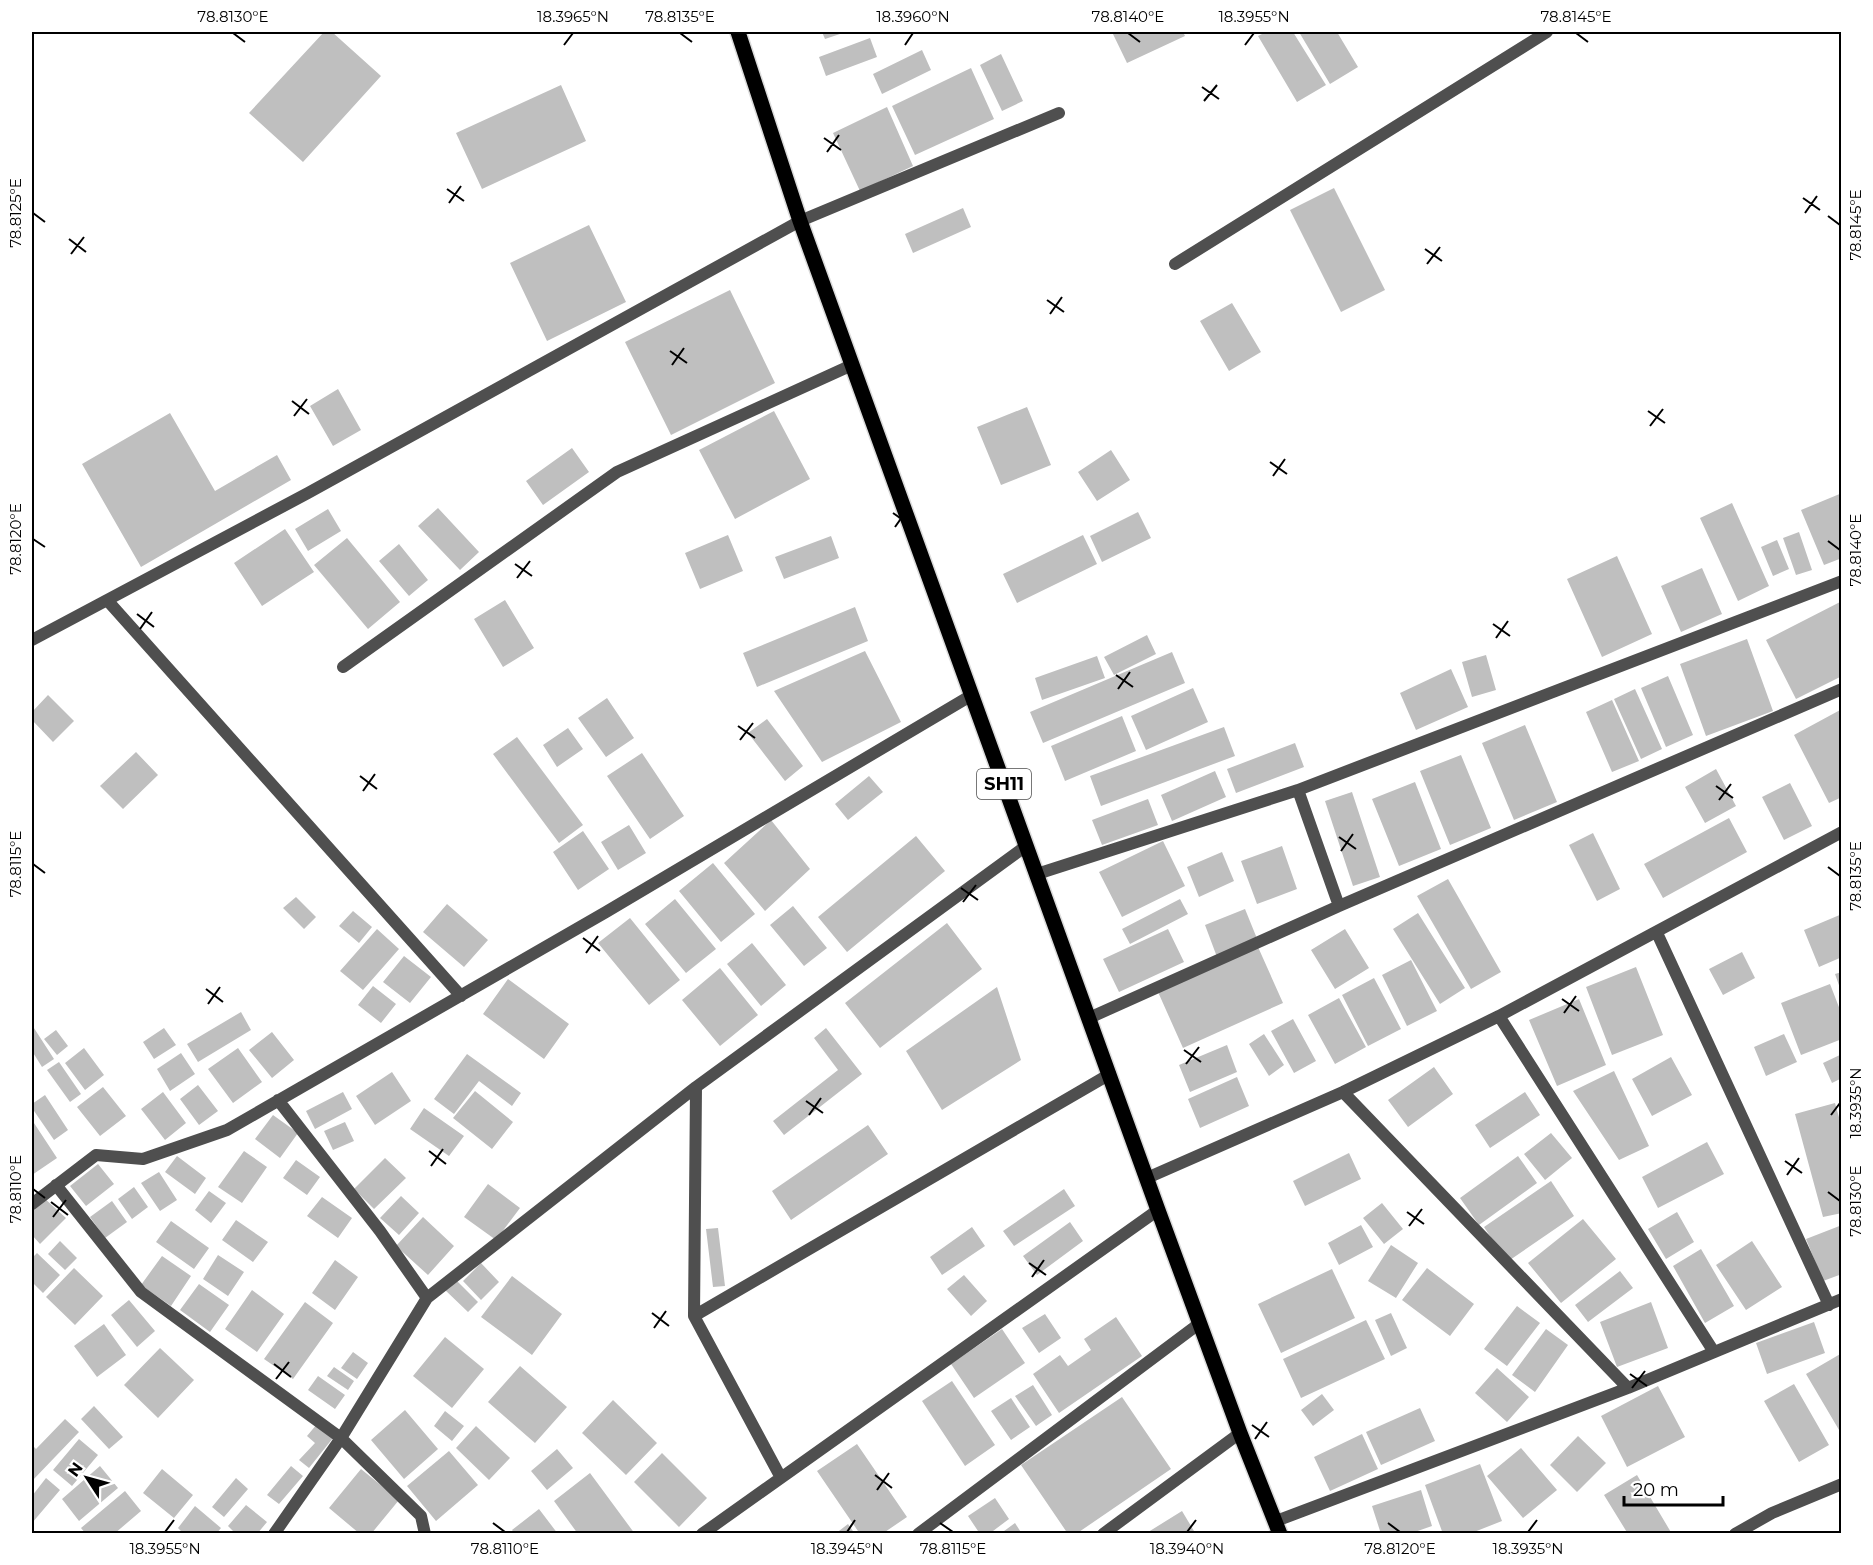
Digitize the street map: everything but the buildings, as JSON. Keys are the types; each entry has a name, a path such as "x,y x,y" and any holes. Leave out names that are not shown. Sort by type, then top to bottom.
{"main road":[{"name":"SH11","path":"738,32 800,220 852,365 1158,1210 1240,1433 1278,1527"}],"street":[{"path":"1175,264 1547,32"},
{"path":"32,640 318,487 800,220 1059,113"},
{"path":"343,667 617,472 852,365"},
{"path":"1037,874 1298,790 1842,581"},
{"path":"107,600 461,996"},
{"path":"1089,1017 1842,689"},
{"path":"32,1204 96,1155 143,1159 227,1130 461,996 972,695"},
{"path":"1298,790 1340,906"},
{"path":"1147,1178 1344,1092 1499,1016 1842,832"},
{"path":"274,1533 341,1438 427,1298 696,1087 1026,846"},
{"path":"1657,933 1829,1305"},
{"path":"1499,1016 1714,1352"},
{"path":"694,1316 1110,1074"},
{"path":"696,1087 694,1316 780,1476"},
{"path":"1344,1092 1628,1388"},
{"path":"278,1100 380,1231 427,1298"},
{"path":"56,1185 141,1292 341,1438 421,1516 425,1533"},
{"path":"702,1533 1158,1210"},
{"path":"1278,1527 1628,1388 1842,1299"},
{"path":"918,1533 1200,1323"},
{"path":"1103,1533 1240,1433"},
{"path":"1735,1533 1772,1513 1842,1484"}]}
